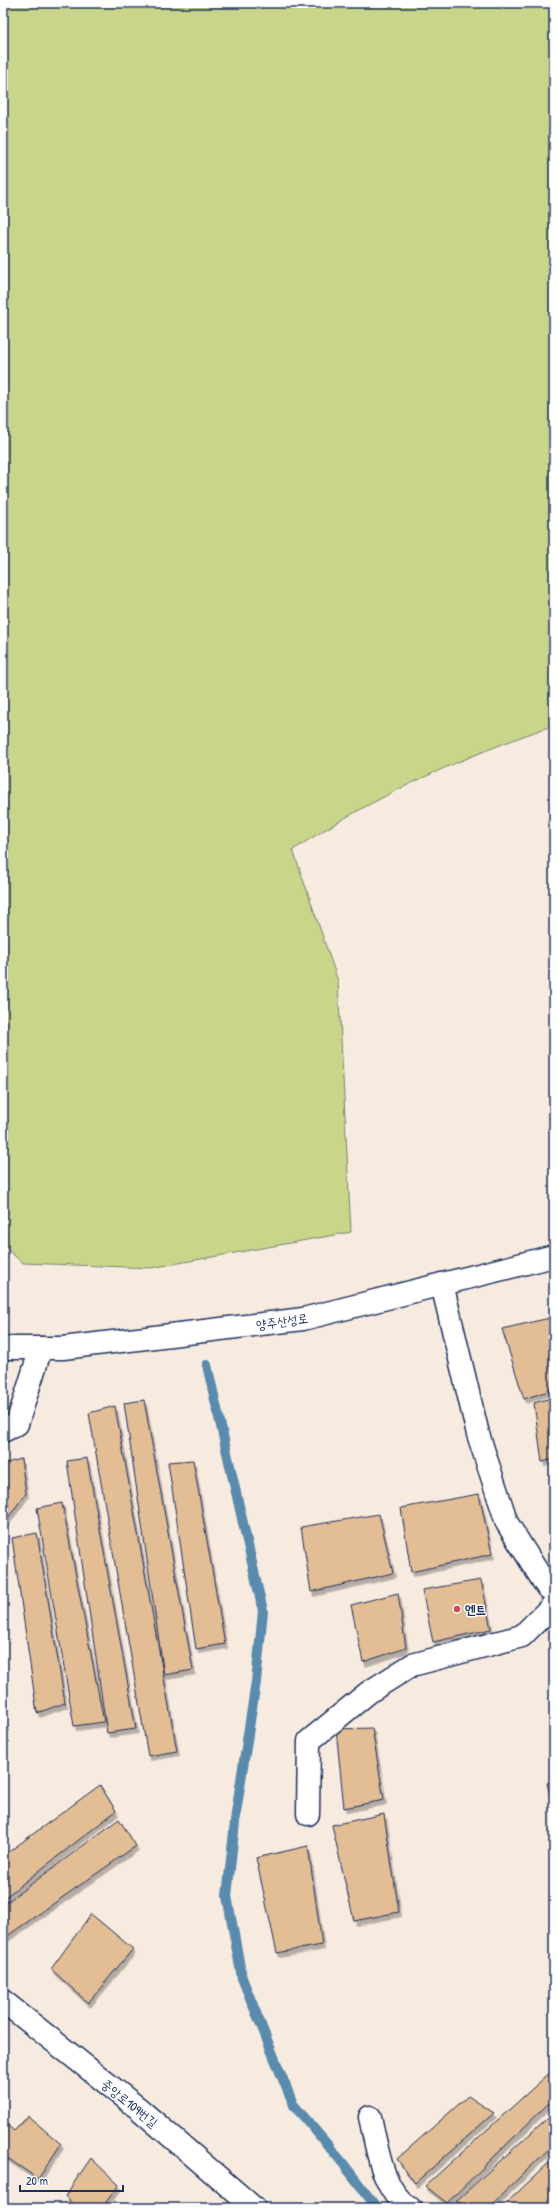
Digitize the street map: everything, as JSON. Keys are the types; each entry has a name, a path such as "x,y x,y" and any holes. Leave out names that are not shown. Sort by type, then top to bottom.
{"street":[{"name":"양주산성로","path":"3,1348 63,1348 303,1319 554,1256"},
{"path":"442,1284 478,1434 507,1523 547,1587 554,1592"},
{"path":"3,1431 17,1424 41,1348"},
{"path":"308,1814 309,1741 332,1721 369,1692 412,1665 522,1636 554,1604"},
{"name":"중앙로109번길","path":"3,2001 138,2108 254,2208"},
{"path":"370,2117 384,2172 400,2202 410,2208"}],"green space":[{"path":"3,3 554,3 554,725 486,750 420,779 355,812 293,850 338,981 351,1232 151,1268 23,1263 3,1246"}],"building":[{"path":"554,1317 554,1389 524,1399 502,1329"},
{"path":"554,1397 554,1459 542,1462 534,1403"},
{"path":"144,1400 193,1670 164,1675 124,1403"},
{"path":"115,1406 177,1751 148,1756 89,1413"},
{"path":"87,1458 136,1729 107,1733 67,1461"},
{"path":"21,1459 26,1493 3,1525 3,1464"},
{"path":"193,1460 225,1644 196,1649 168,1462"},
{"path":"479,1494 492,1554 411,1572 401,1508"},
{"path":"62,1503 104,1722 74,1726 37,1508"},
{"path":"379,1514 393,1573 311,1592 301,1527"},
{"path":"37,1533 65,1703 37,1713 12,1538"},
{"name":"엔트","path":"481,1580 491,1629 433,1642 422,1590"},
{"path":"398,1593 406,1648 363,1662 351,1605"},
{"path":"372,1728 384,1800 344,1808 336,1729"},
{"path":"554,1781 554,1812 547,1783"},
{"path":"100,1785 116,1811 3,1899 3,1856"},
{"path":"384,1814 399,1912 354,1921 332,1825"},
{"path":"119,1819 136,1846 3,1939 3,1905"},
{"path":"308,1846 322,1945 277,1953 256,1858"},
{"path":"91,1914 133,1949 88,2003 51,1969"},
{"path":"554,2069 554,2098 447,2203 425,2186"},
{"path":"468,2096 494,2113 415,2183 397,2159"},
{"path":"554,2112 554,2144 488,2208 471,2208 456,2201"},
{"path":"28,2116 61,2144 38,2179 3,2155 3,2121 14,2131"},
{"path":"91,2158 119,2185 106,2202 113,2208 76,2208 65,2196"},
{"path":"554,2158 554,2199 545,2208 501,2208"}],"waterway":[{"path":"207,1365 263,1611 256,1682 236,1813 227,1896 242,1978 293,2104 342,2162 377,2208"}],"place":[{"name":"엔트","path":"457,1609"}]}
